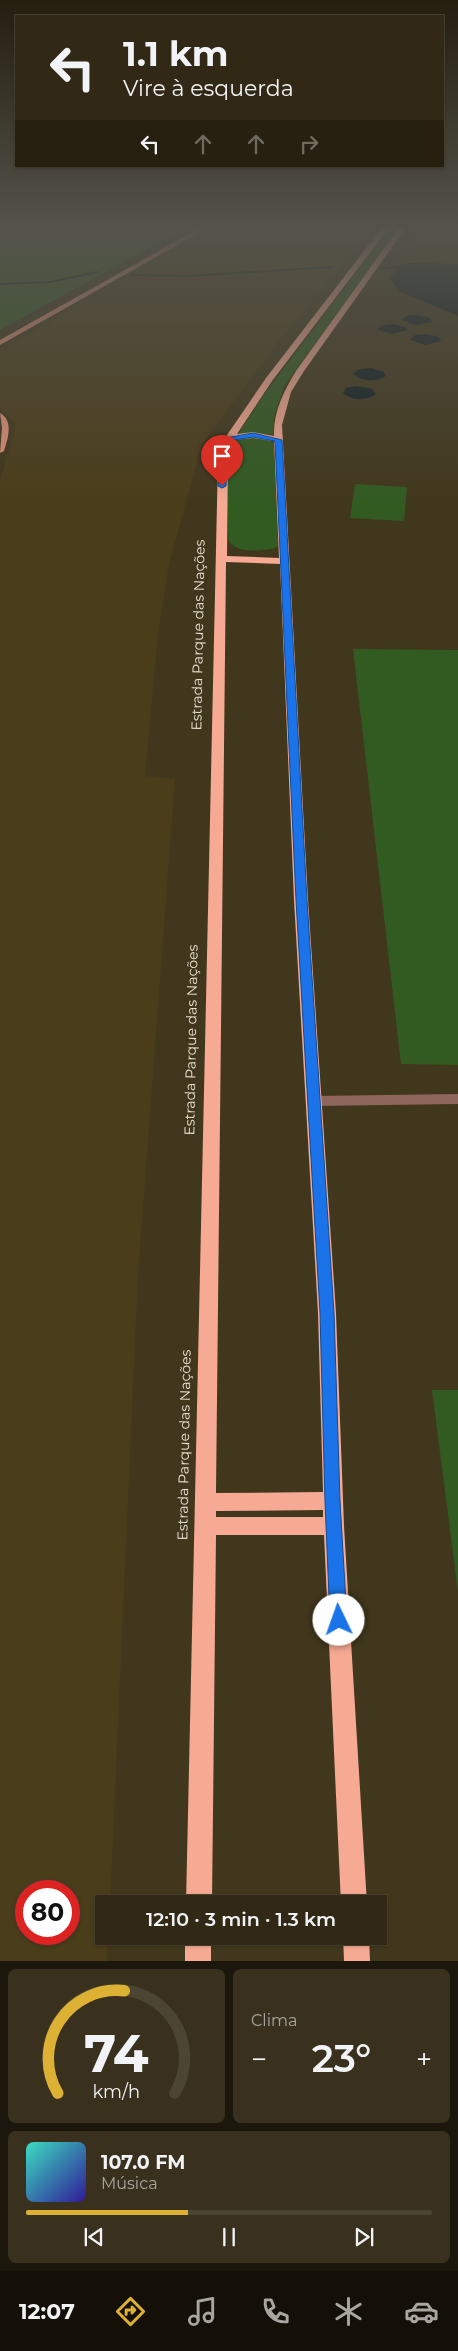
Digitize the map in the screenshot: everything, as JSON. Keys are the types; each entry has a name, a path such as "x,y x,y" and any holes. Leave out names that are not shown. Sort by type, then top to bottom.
{"highway":[{"name":"Estrada Parque das Nações","path":"199,1895 223,458 230,438 269,380 315,321"},
{"path":"337,321 291,385 280,412 279,440 312,1101 327,1313 332,1501 354,1895"},
{"path":"230,438 253,435 279,440"},
{"path":"221,555 286,557"},
{"path":"206,1502 332,1501"},
{"path":"205,1526 334,1526"},
{"path":"198,1945 198,1961"},
{"path":"356,1945 357,1961"}],"main road":[{"path":"0,334 25,321"},
{"path":"0,343 40,321"},
{"path":"0,415 5,421 6,432 0,451"}],"street":[{"path":"312,1101 458,1099"}],"shaded area":[{"path":"52,321 296,321 202,444 169,564 158,633 145,776 175,779 138,1275 110,1895 95,1895 95,1945 108,1945 107,1961 0,1961 0,481 16,424 0,408 0,351"},
{"path":"403,321 432,322 416,325"},
{"path":"393,324 406,327 407,330 392,334 377,329 382,325"},
{"path":"426,334 439,337 441,341 425,345 410,340 415,335"},
{"path":"371,368 384,372 386,376 370,380 361,379 353,374 359,369"},
{"path":"357,386 372,389 376,394 360,399 351,398 343,393 346,388"}],"green space":[{"path":"0,321 17,321 0,330"},
{"path":"320,321 332,321 284,386 274,417 273,434 239,433 263,396"},
{"path":"248,437 270,440 274,444 278,546 275,548 263,550 242,549 231,544 228,539 227,489 231,451 235,441"},
{"path":"355,484 407,487 404,521 350,518"},
{"path":"353,649 458,650 458,1065 401,1064"},
{"path":"432,1390 458,1390 458,1592"}],"route":[{"path":"222,486 223,458 230,438 241,435 253,435 279,440 312,1101 327,1313 332,1501 339,1620"}]}
